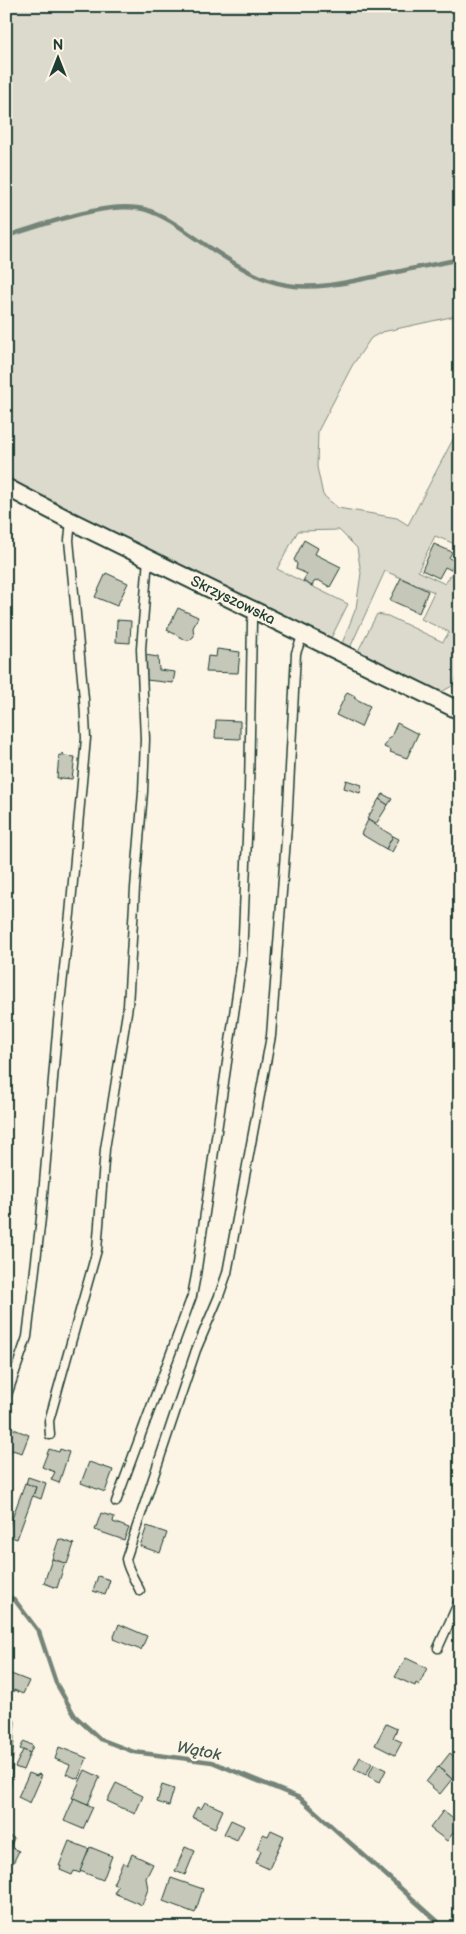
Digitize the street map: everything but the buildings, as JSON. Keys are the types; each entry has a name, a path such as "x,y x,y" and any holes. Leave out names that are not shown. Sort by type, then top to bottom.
{"street":[{"name":"Skrzyszowska","path":"6,487 71,522 460,712"}],"lane":[{"path":"6,1398 27,1337 41,1218 86,738 69,540 71,522"},
{"path":"50,1435 49,1421 97,1250 103,1159 128,1006 135,888 144,792 145,739 141,648 148,558"},
{"path":"116,1502 192,1296 196,1276 242,958 249,790 252,621 255,611"},
{"path":"140,1591 135,1579 128,1570 126,1559 196,1350 227,1273 271,1036 287,826 296,653 303,634"},
{"path":"438,1648 460,1599"},
{"path":"6,1785 10,1722"}],"shaded area":[{"path":"6,6 460,6 460,315 382,332 371,338 352,366 318,431 317,467 323,495 338,508 397,518 408,525 460,426 460,546 435,536 418,571 445,584 456,567 460,569 460,672 452,686 438,694 357,653 377,614 388,616 443,642 449,632 421,619 434,592 385,571 349,650 341,646 356,608 361,573 357,548 339,530 298,531 277,569 348,604 330,640 6,480"}],"waterway":[{"path":"6,236 96,210 114,208 147,210 172,222 221,255 267,280 287,285 310,287 344,283 460,259"},
{"name":"Wątok","path":"6,1596 14,1599 39,1632 56,1683 75,1716 100,1739 134,1752 212,1762 300,1798 445,1928"}]}
